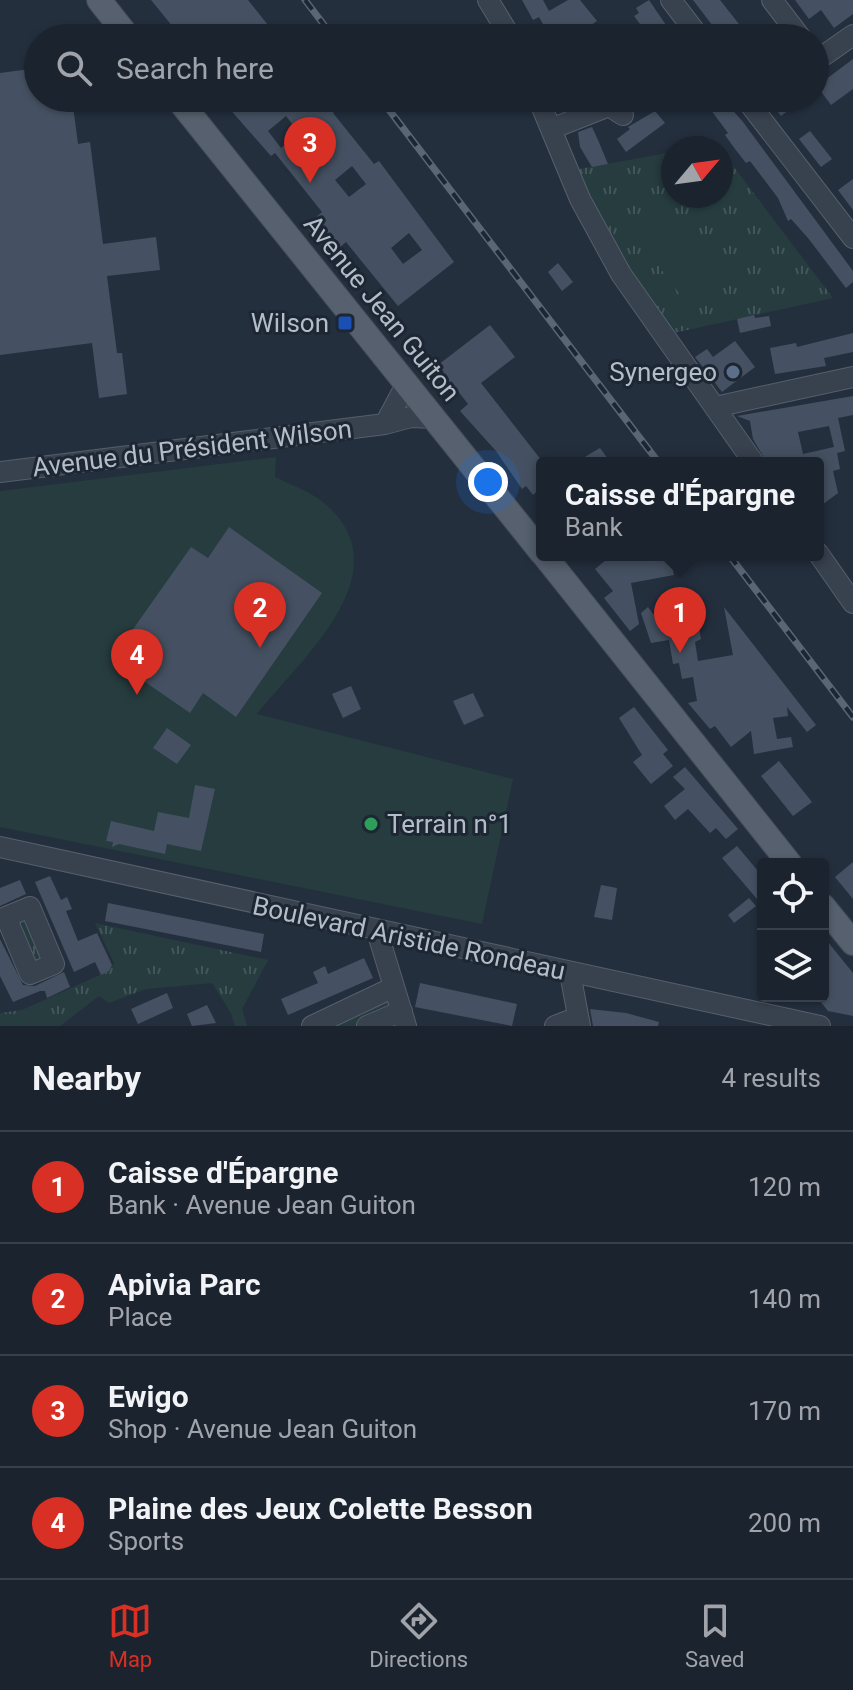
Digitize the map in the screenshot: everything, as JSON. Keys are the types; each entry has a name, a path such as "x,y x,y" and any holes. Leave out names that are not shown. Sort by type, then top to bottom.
{"main road":[{"path":"99,0 118,24"},
{"name":"Avenue Jean Guiton","path":"188,112 536,545"},
{"name":"Avenue Jean Guiton","path":"549,561 785,858"},
{"path":"829,913 853,943"}],"street":[{"path":"488,0 503,24"},
{"path":"671,0 689,24"},
{"path":"772,0 790,24"},
{"path":"829,50 853,35"},
{"path":"544,112 580,199 621,274 750,457"},
{"path":"551,129 594,112"},
{"path":"618,112 623,115"},
{"path":"756,112 853,238"},
{"path":"715,407 853,377"},
{"name":"Avenue du Président Wilson","path":"385,424 407,383"},
{"name":"Avenue du Président Wilson","path":"0,472 385,424 411,417 435,418"},
{"path":"824,561 853,603"},
{"name":"Boulevard Aristide Rondeau","path":"0,847 820,1026"},
{"path":"367,1026 404,1018 377,931"},
{"path":"555,1026 579,1022 570,973"},
{"path":"312,1026 394,987"}],"green space":[{"path":"661,154 661,208 733,208 733,166 833,298 669,334 624,267 574,170"},
{"path":"671,209 719,275 684,300 636,235"},
{"path":"276,457 275,477 319,499 344,526 354,554 351,583 338,612 320,640 257,714 513,779 482,924 0,827 0,491"},
{"path":"30,907 54,964 30,974 6,917"},
{"path":"95,923 268,960 242,1009 247,1026 235,1026 231,1013 212,983 146,989 109,1003 99,996 60,1026 0,1026 0,1013 22,1010 109,971 114,963"},
{"path":"394,987 402,1011 367,1026 312,1026"}],"building":[{"path":"151,0 248,0 267,24 171,24"},
{"path":"522,0 543,0 549,11 568,0 580,0 597,21 593,24 543,24 539,17 533,20"},
{"path":"649,0 665,24 640,24 634,16 639,13 636,8"},
{"path":"693,0 720,0 739,24 711,24"},
{"path":"795,0 853,0 853,14 834,28 821,10 809,19"},
{"path":"853,59 853,89 831,105 829,77"},
{"path":"24,70 24,112 74,112 78,144 90,142 103,244 156,237 160,270 107,276 117,353 122,353 127,394 99,398 92,343 0,355 0,73"},
{"path":"232,112 334,112 374,164 379,161 454,262 398,306 346,242 330,256 306,226 322,212 275,153 271,156","holes":["286,116 299,133 281,148 268,131","352,166 366,184 349,197 335,180","409,233 422,250 403,264 391,248"]},
{"path":"653,112 665,123 626,152 617,139 630,129 628,127"},
{"path":"712,112 734,112 743,122 853,271 853,282 846,288 808,238 791,219 788,221 778,198 750,161 746,163 733,146 733,136 725,135 728,133"},
{"path":"592,127 608,164 592,167 580,147 578,132"},
{"path":"810,131 832,159 821,167 799,139"},
{"path":"853,179 853,210 838,190"},
{"path":"558,263 573,282 562,291 548,272"},
{"path":"754,315 755,318 769,316 771,326 740,333 737,319"},
{"path":"490,325 515,357 481,383 539,457 536,457 536,492 533,495 526,486 522,489 496,451 460,411 468,404 454,386 450,388 440,375 444,372 438,365"},
{"path":"853,333 853,352 824,358 826,366 775,374 770,348 796,343 797,347"},
{"path":"735,341 755,367 722,392 695,357 707,349 713,357"},
{"path":"853,396 853,415 838,418 845,451 837,453 840,469 833,471 838,493 824,504 824,457 764,457 753,439 750,421 737,416","holes":["829,426 834,447 803,454 798,432"]},
{"path":"600,448 607,457 585,457"},
{"path":"229,527 322,593 236,717 203,693 190,713 112,659 191,547 208,558"},
{"path":"605,561 671,561 674,575 631,583 639,624 630,631 604,598 613,591 595,569"},
{"path":"648,607 653,614 672,613 677,621 697,617 701,639 695,642 698,661 733,655 724,607 816,725 807,732 787,707 788,716 773,718 777,739 791,737 793,747 754,754 751,731 731,747 715,726 710,729 688,703 697,701 693,677 682,679 679,663 673,664 669,640 651,643 641,613"},
{"path":"351,686 361,709 343,718 332,694"},
{"path":"473,693 484,716 464,725 453,701"},
{"path":"634,707 668,750 663,754 673,766 651,784 633,762 642,755 619,718"},
{"path":"167,728 191,745 177,764 153,748"},
{"path":"779,761 812,802 793,816 761,776"},
{"path":"685,767 738,829 726,839 716,828 710,833 688,809 675,820 664,806 685,789 673,777"},
{"path":"195,785 215,789 201,851 167,844 165,854 119,844 112,847 113,842 106,841 111,821 154,831 158,812 189,818"},
{"path":"737,846 757,870 757,899 722,858"},
{"path":"853,862 853,899 835,877"},
{"path":"50,876 61,900 67,897 72,909 66,911 78,941 97,933 112,965 109,971 101,975 95,962 74,972 35,882"},
{"path":"20,880 26,894 0,906 0,888"},
{"path":"601,885 617,888 612,920 594,917"},
{"path":"749,898 756,906 734,923 728,915"},
{"path":"108,903 264,934 261,952 105,921"},
{"path":"0,939 23,985 35,986 64,972 70,987 47,998 45,991 40,991 13,1002 0,976"},
{"path":"829,943 853,973 853,1016 828,1011 821,1002 829,1002"},
{"path":"364,958 373,978 288,1015 281,999 318,983 313,972 325,966 328,974"},
{"path":"420,983 517,1004 512,1026 415,1007"},
{"path":"167,993 173,1008 138,1024 131,1009"},
{"path":"207,1005 216,1023 192,1026 187,1014"},
{"path":"590,1009 626,1013 659,1022 658,1026 593,1026"}],"railway":[{"path":"305,0 323,24"},
{"path":"391,112 654,457"},
{"path":"734,561 853,717"}],"place":[{"name":"Ewigo","path":"310,183"},
{"name":"Wilson","path":"345,323"},
{"name":"Synergeo","path":"733,372"},
{"name":"Apivia Parc","path":"260,648"},
{"name":"Caisse d'Épargne","path":"680,653"},
{"name":"Plaine des Jeux Colette Besson","path":"137,695"},
{"name":"Terrain n°1","path":"371,824"}]}
